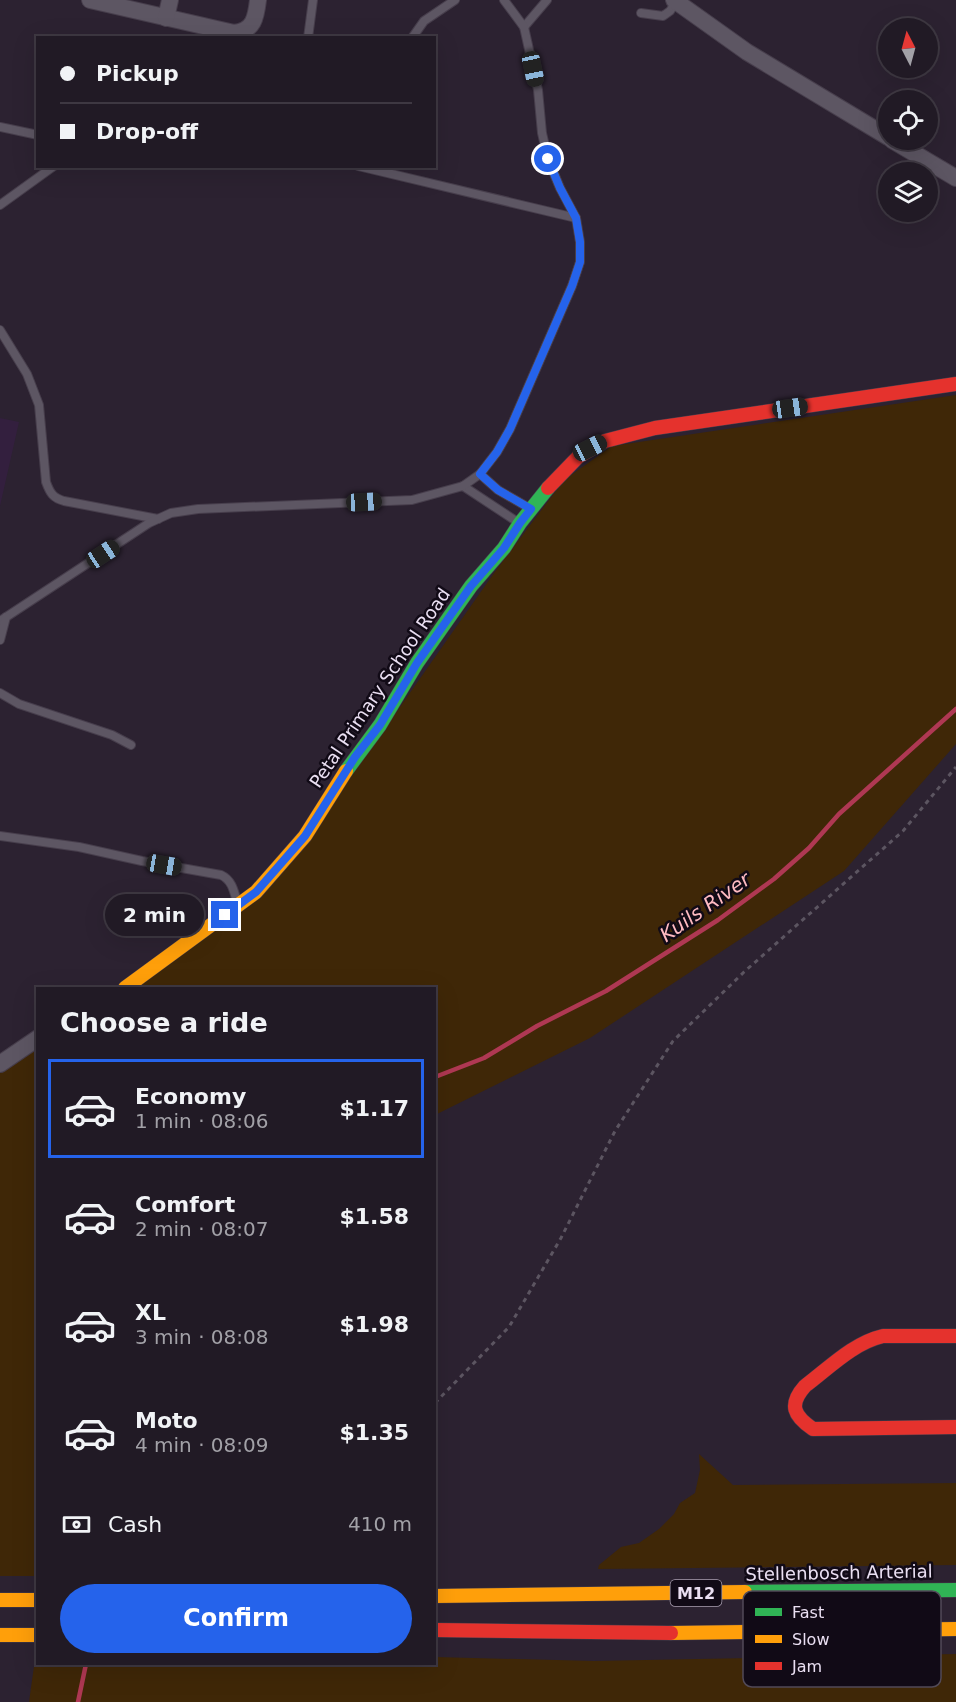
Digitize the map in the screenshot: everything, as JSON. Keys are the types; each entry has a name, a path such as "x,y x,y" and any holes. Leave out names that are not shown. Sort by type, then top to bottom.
{"street":[{"path":"90,0 239,32 252,24 257,15 258,0"},
{"path":"166,18 170,0"},
{"path":"675,1 747,52 878,131"},
{"path":"909,150 956,178"},
{"name":"Petal Primary School Road","path":"126,987 256,892 305,836 355,757 380,725 417,663 471,586 504,548 520,523 556,478 578,457 605,441 655,428 956,384"},
{"path":"0,1065 36,1039"},
{"path":"956,1336 883,1336 867,1340 805,1386 798,1393 795,1405 796,1414 813,1429 956,1427"},
{"name":"Stellenbosch Arterial","path":"869,1591 956,1590"},
{"name":"Stellenbosch Arterial","path":"436,1596 743,1592"},
{"path":"0,1600 36,1600"},
{"name":"M12","path":"941,1629 956,1629"},
{"name":"M12","path":"436,1630 743,1631"},
{"path":"0,1635 36,1635"}],"lane":[{"path":"308,36 313,0"},
{"path":"413,36 424,21 455,0"},
{"path":"0,640 3,619 158,519 171,513 198,509 412,500 463,486 480,474 497,452 510,429 572,286 580,262 580,242 576,218 548,159 542,133 538,90 524,27 504,0"},
{"path":"524,27 547,0"},
{"path":"641,13 663,16 670,11 675,1"},
{"path":"0,127 36,135"},
{"path":"0,205 51,168"},
{"path":"365,168 576,218"},
{"path":"0,330 27,374 39,405 46,482 55,498 158,519"},
{"path":"480,474 498,490 531,509"},
{"path":"463,486 520,523"},
{"path":"0,693 19,704 112,735 131,745"},
{"path":"0,836 80,847 221,875 231,884 238,906"}],"path":[{"path":"436,1402 509,1327 561,1238 615,1131 673,1041 744,972 903,831 956,767"}],"shaded area":[{"path":"956,395 956,744 844,871 590,1038 436,1115 436,987 133,987 239,909 374,744 494,573 564,480 612,446"},
{"path":"0,418 19,422 0,506"},
{"path":"36,1047 36,1576 0,1576 0,1071"},
{"path":"699,1454 733,1485 956,1483 956,1565 598,1569 599,1565 621,1547 639,1543 659,1529 674,1514 680,1503 695,1493 700,1470"},
{"path":"941,1654 956,1654 956,1702 29,1702 35,1659 36,1665 436,1665 436,1657 594,1661 743,1658 743,1687 941,1687"}],"waterway":[{"name":"Kuils River","path":"436,1077 484,1058 537,1026 606,991 718,920 774,879 809,848 839,814 956,709"},
{"name":"Kuils River","path":"78,1702 86,1665"}],"traffic: fast":[{"path":"346,771 380,725 417,663 471,586 504,548 520,523 548,488"},
{"path":"850,1591 956,1590"}],"traffic: slow":[{"path":"126,987 256,892 305,836 346,771"},
{"path":"436,1596 743,1592"},
{"path":"0,1600 36,1600"},
{"path":"941,1629 956,1629"},
{"path":"671,1633 743,1632"},
{"path":"0,1635 36,1635"}],"traffic: jam":[{"path":"548,488 578,457 605,441 655,428 956,384"},
{"path":"956,1336 883,1336 872,1339 842,1357 805,1386 796,1399 795,1405 798,1415 813,1429 956,1427"},
{"path":"436,1630 671,1633"}],"route":[{"path":"225,915 256,892 305,836 355,757 380,725 417,663 471,586 504,548 531,509 498,490 480,474 497,452 510,429 572,286 580,262 580,242 576,218 548,159"}]}
